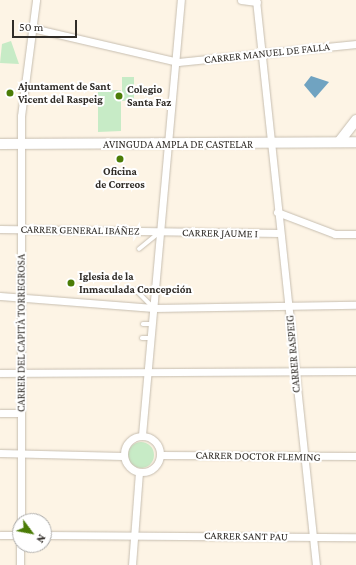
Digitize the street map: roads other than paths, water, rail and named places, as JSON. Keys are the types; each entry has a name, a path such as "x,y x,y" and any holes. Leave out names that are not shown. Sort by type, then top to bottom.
{"main road":[{"path":"339,142 356,120"},
{"name":"AVINGUDA AMPLA DE CASTELAR","path":"0,144 356,142"}],"street":[{"name":"CARRER DEL CAPITÀ TORREGROSA","path":"21,513 21,144 36,0"},
{"path":"142,435 160,232 178,62 182,0"},
{"path":"241,0 256,1"},
{"name":"CARRER RASPEIG","path":"256,1 277,212 289,305 302,457 314,537 316,565"},
{"name":"CARRER MANUEL DE FALLA","path":"32,28 178,62 262,55 356,44"},
{"path":"277,212 335,234 356,234"},
{"name":"CARRER GENERAL IBÁÑEZ","path":"0,229 160,232"},
{"name":"CARRER JAUME I","path":"160,232 280,233"},
{"path":"0,296 21,296 154,308 356,305"},
{"path":"0,373 356,371"},
{"path":"0,413 20,413"},
{"path":"142,435 153,439 160,454 156,466 139,472 128,467 123,456 128,441 142,435"},
{"path":"0,453 123,456"},
{"name":"CARRER DOCTOR FLEMING","path":"160,454 302,457 356,456"},
{"path":"132,565 139,472"},
{"path":"0,535 12,535"},
{"name":"CARRER SANT PAU","path":"52,535 356,537"},
{"path":"20,553 20,565"}],"lane":[{"path":"139,249 160,232"},
{"path":"136,290 154,308"},
{"path":"143,324 152,324"},
{"path":"142,338 151,338"}],"water":[{"path":"311,76 329,82 315,98 304,85"}],"place":[{"name":"Ajuntament de Sant Vicent del Raspeig","path":"10,93"},
{"name":"Colegio Santa Faz","path":"119,96"},
{"name":"Oficina de Correos","path":"120,159"},
{"name":"Iglesia de la Inmaculada Concepción","path":"71,283"}]}
